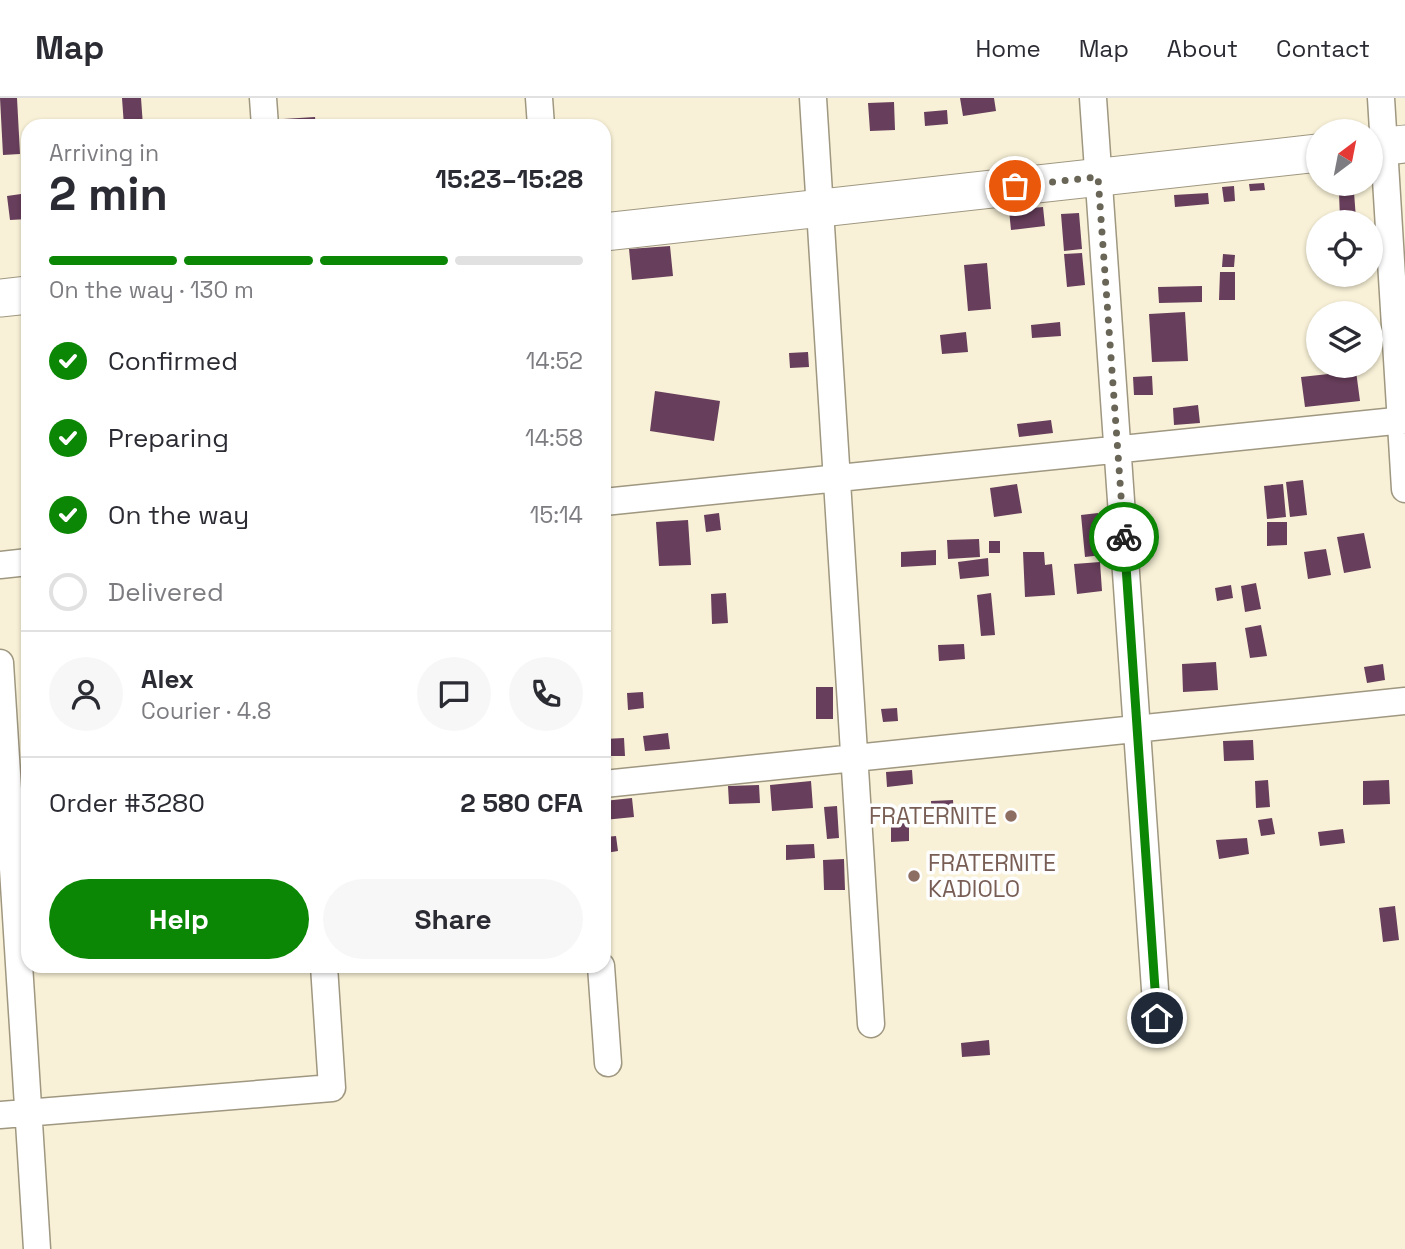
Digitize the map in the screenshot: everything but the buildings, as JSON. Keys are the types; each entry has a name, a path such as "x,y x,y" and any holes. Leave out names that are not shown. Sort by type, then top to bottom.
{"main road":[{"path":"611,231 1306,154"},
{"path":"0,298 21,296"}],"street":[{"path":"263,98 264,119"},
{"path":"539,98 540,119"},
{"path":"813,98 871,1024"},
{"path":"1093,98 1157,1018"},
{"path":"1381,98 1403,420 1405,489"},
{"path":"611,501 1403,420"},
{"path":"0,565 21,563"},
{"path":"0,663 37,1249"},
{"path":"611,783 1405,701"},
{"path":"0,1115 332,1088 324,973"},
{"path":"602,973 608,1063"}],"way so far":[{"path":"1015,186 1098,177 1124,537"}],"place":[{"name":"FRATERNITE","path":"1011,816"},
{"name":"FRATERNITE KADIOLO","path":"914,876"}],"route":[{"path":"1124,537 1157,1018"}]}
